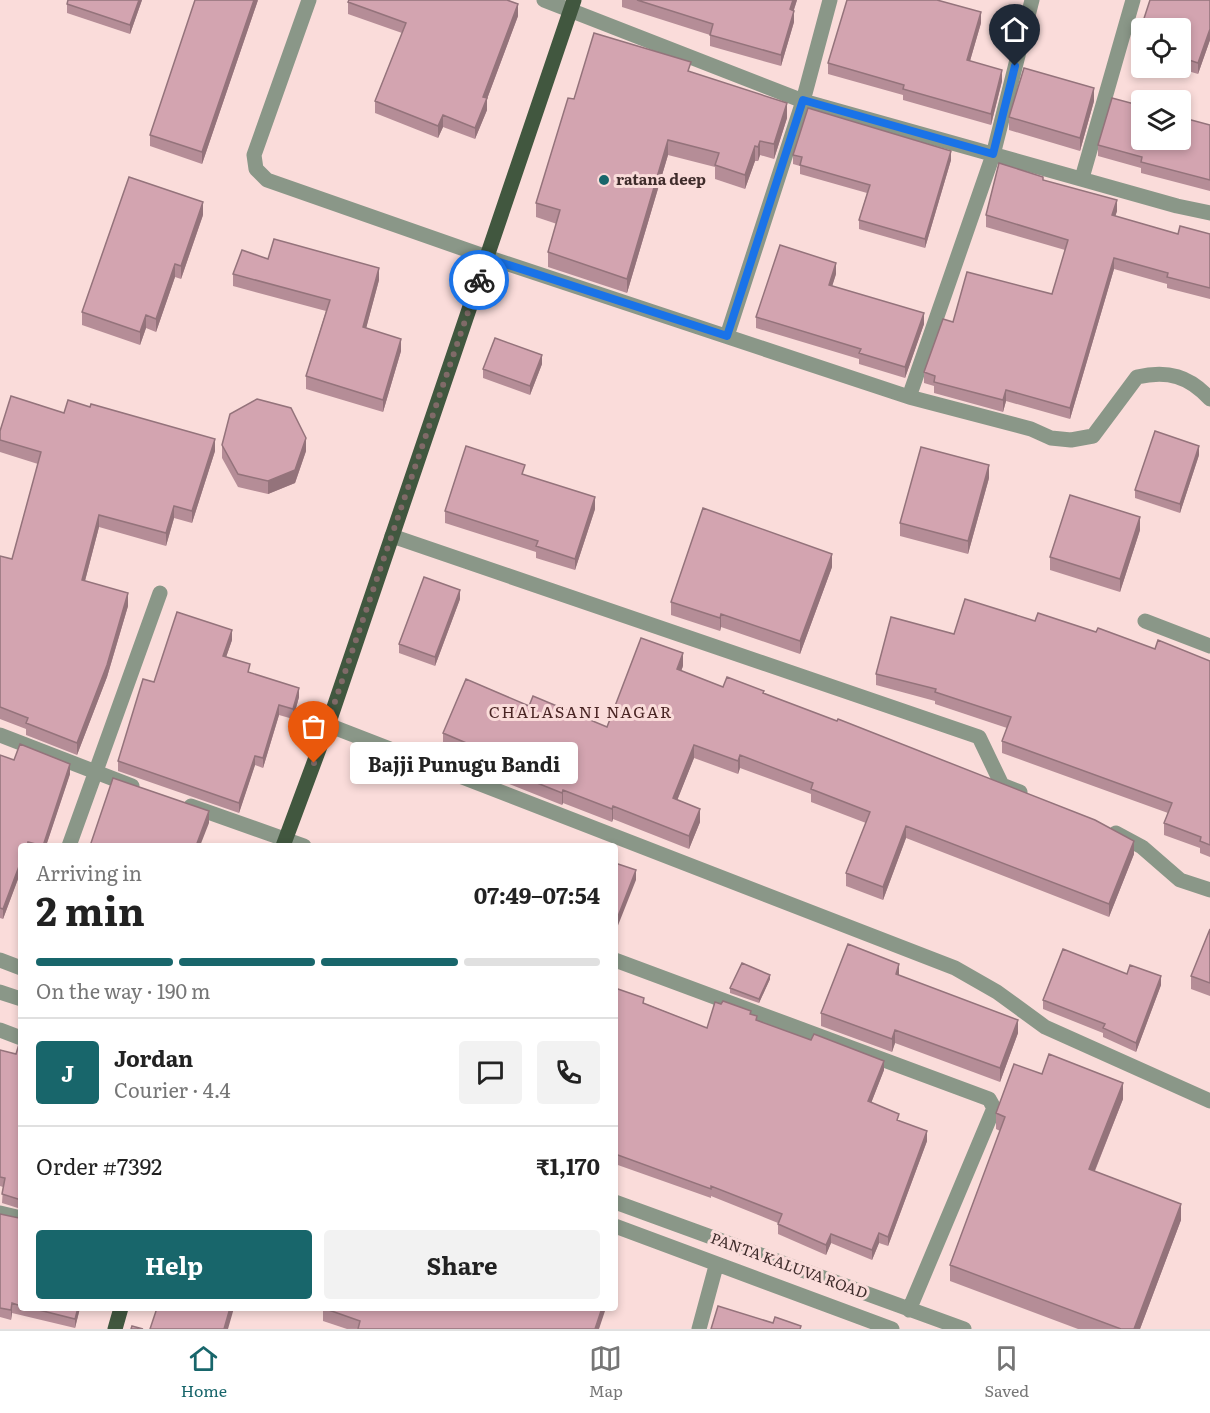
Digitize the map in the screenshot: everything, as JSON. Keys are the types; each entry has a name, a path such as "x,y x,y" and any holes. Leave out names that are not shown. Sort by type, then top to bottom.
{"main road":[{"path":"284,843 328,725 572,5"},
{"path":"115,1329 121,1311"}],"street":[{"path":"309,0 254,155 256,169 267,180 487,258 909,397 1031,429 1051,438 1071,440 1093,436 1137,377 1152,373 1169,374 1196,383 1210,399"},
{"path":"544,0 572,5 803,100 1177,206 1210,213"},
{"path":"727,336 803,100 830,0"},
{"path":"909,397 993,154 1032,0"},
{"path":"1082,178 1133,0"},
{"path":"392,536 979,737 1002,785 1034,797"},
{"path":"70,843 97,774 160,593"},
{"path":"1145,621 1210,646"},
{"path":"328,725 955,968 997,992 1045,1027 1210,1101"},
{"path":"0,735 141,789"},
{"path":"175,801 284,843"},
{"path":"1105,827 1142,848 1180,880 1210,890"},
{"path":"0,960 18,967"},
{"path":"618,961 988,1099 994,1108 983,1138 909,1310"},
{"path":"0,992 18,998"},
{"path":"0,1030 18,1037"},
{"name":"PANTA KALUVA ROAD","path":"618,1203 964,1329"},
{"path":"0,1213 18,1217"},
{"name":"PANTA KALUVA ROAD","path":"618,1227 716,1266 892,1329"},
{"path":"699,1329 716,1266"}],"building":[{"path":"68,0 139,0 130,25 67,4"},
{"path":"195,0 254,0 202,152 150,135"},
{"path":"349,0 507,0 518,4 483,97 487,98 475,128 443,115 438,126 375,101 406,23 348,2"},
{"path":"637,0 793,0 790,9 794,11 781,55 710,35 713,24"},
{"path":"847,0 937,0 981,12 967,60 1002,70 991,114 903,89 904,85 828,63"},
{"path":"1150,0 1210,0 1210,29 1198,63 1191,61 1191,18 1144,18"},
{"path":"594,33 691,62 688,71 787,103 774,144 760,141 758,147 755,146 745,175 715,165 719,153 668,140 627,279 548,252 560,210 536,203 568,98 574,99"},
{"path":"1024,68 1094,88 1080,138 1009,117"},
{"path":"1112,98 1131,103 1131,150 1191,150 1191,120 1210,125 1210,180 1141,162 1142,157 1098,145"},
{"path":"808,108 951,151 925,239 859,220 870,185 800,165 802,157 793,155"},
{"path":"999,163 1043,177 1043,180 1117,200 1112,215 1178,234 1180,226 1210,234 1210,288 1167,277 1168,273 1114,258 1070,408 1006,390 1003,400 934,382 935,376 924,372 943,319 953,322 967,272 1052,294 1068,240 986,215"},
{"path":"129,177 203,202 181,266 175,264 156,319 146,315 140,332 82,312"},
{"path":"274,239 379,268 363,327 401,339 383,400 306,376 330,300 233,274 242,250 268,259"},
{"path":"780,245 836,263 829,285 924,313 905,367 859,353 861,349 756,317"},
{"path":"495,338 542,355 530,386 483,369"},
{"path":"11,396 64,413 68,400 90,407 91,404 215,439 192,511 174,506 166,533 99,515 82,580 128,593 107,665 77,743 26,723 28,718 0,707 0,556 12,559 41,452 0,440 0,431"},
{"path":"257,399 291,408 306,438 295,470 268,481 238,474 222,445 230,414"},
{"path":"1155,431 1199,446 1180,504 1135,490"},
{"path":"466,446 525,465 522,474 595,497 575,559 536,546 538,541 445,511"},
{"path":"921,447 989,465 968,541 900,523"},
{"path":"1070,495 1140,517 1120,579 1050,557"},
{"path":"703,508 832,554 800,641 721,614 720,618 671,602"},
{"path":"424,577 460,590 435,657 399,644"},
{"path":"965,599 1035,621 1038,613 1096,632 1098,628 1155,649 1158,640 1210,661 1210,845 1200,841 1201,837 1164,823 1172,803 1002,741 1011,717 935,692 936,689 876,674 891,617 954,634"},
{"path":"177,612 232,630 223,656 250,664 248,672 299,688 293,709 279,705 263,758 255,756 239,803 118,761 143,679 154,682"},
{"path":"641,638 683,653 677,669 723,687 727,677 764,691 763,693 837,721 838,719 1095,820 1134,841 1109,904 906,826 883,887 846,873 870,812 811,789 813,783 740,755 738,761 694,745 673,798 700,809 689,836 613,806 612,809 563,790 562,793 502,769 506,760 443,733 466,679 529,706 533,696 607,727"},
{"path":"20,744 70,764 44,843 18,843 18,869 3,909 0,908 0,755 14,760"},
{"path":"113,778 209,811 197,843 91,843"},
{"path":"618,864 636,870 618,916"},
{"path":"1210,929 1210,983 1191,976"},
{"path":"848,944 899,964 896,974 1018,1020 1000,1068 895,1030 892,1039 821,1013"},
{"path":"1063,949 1127,974 1130,965 1161,976 1136,1043 1103,1028 1105,1024 1043,1000"},
{"path":"742,963 770,975 759,999 730,988"},
{"path":"618,989 644,998 643,1003 707,1028 715,1002 721,1004 723,1001 751,1011 750,1014 757,1016 756,1020 811,1040 814,1034 884,1061 868,1101 899,1114 897,1120 927,1131 888,1237 879,1233 872,1250 831,1234 826,1245 778,1224 782,1214 711,1186 711,1189 618,1155"},
{"path":"18,1047 18,1199 2,1194 5,1178 0,1177 0,1050 16,1054"},
{"path":"1049,1054 1123,1083 1089,1169 1181,1204 1134,1329 1121,1329 950,1265 1005,1117 996,1113 1014,1064 1042,1074"},
{"path":"0,1214 18,1217 18,1305 12,1303 11,1310 0,1308"},
{"path":"718,1306 773,1323 775,1317 801,1326 800,1329 711,1329"},
{"path":"43,1311 77,1311 75,1319"},
{"path":"156,1311 229,1311 224,1329 150,1329"},
{"path":"332,1311 601,1311 595,1329 358,1329 360,1321"}],"way so far":[{"path":"314,763 479,280"}],"place":[{"name":"ratana deep","path":"604,180"},
{"name":"Bajji Punugu Bandi","path":"314,763"}],"district":[{"name":"CHALASANI NAGAR","path":"581,712"}],"route":[{"path":"479,280 487,258 727,336 803,100 993,154 1015,66"}]}
